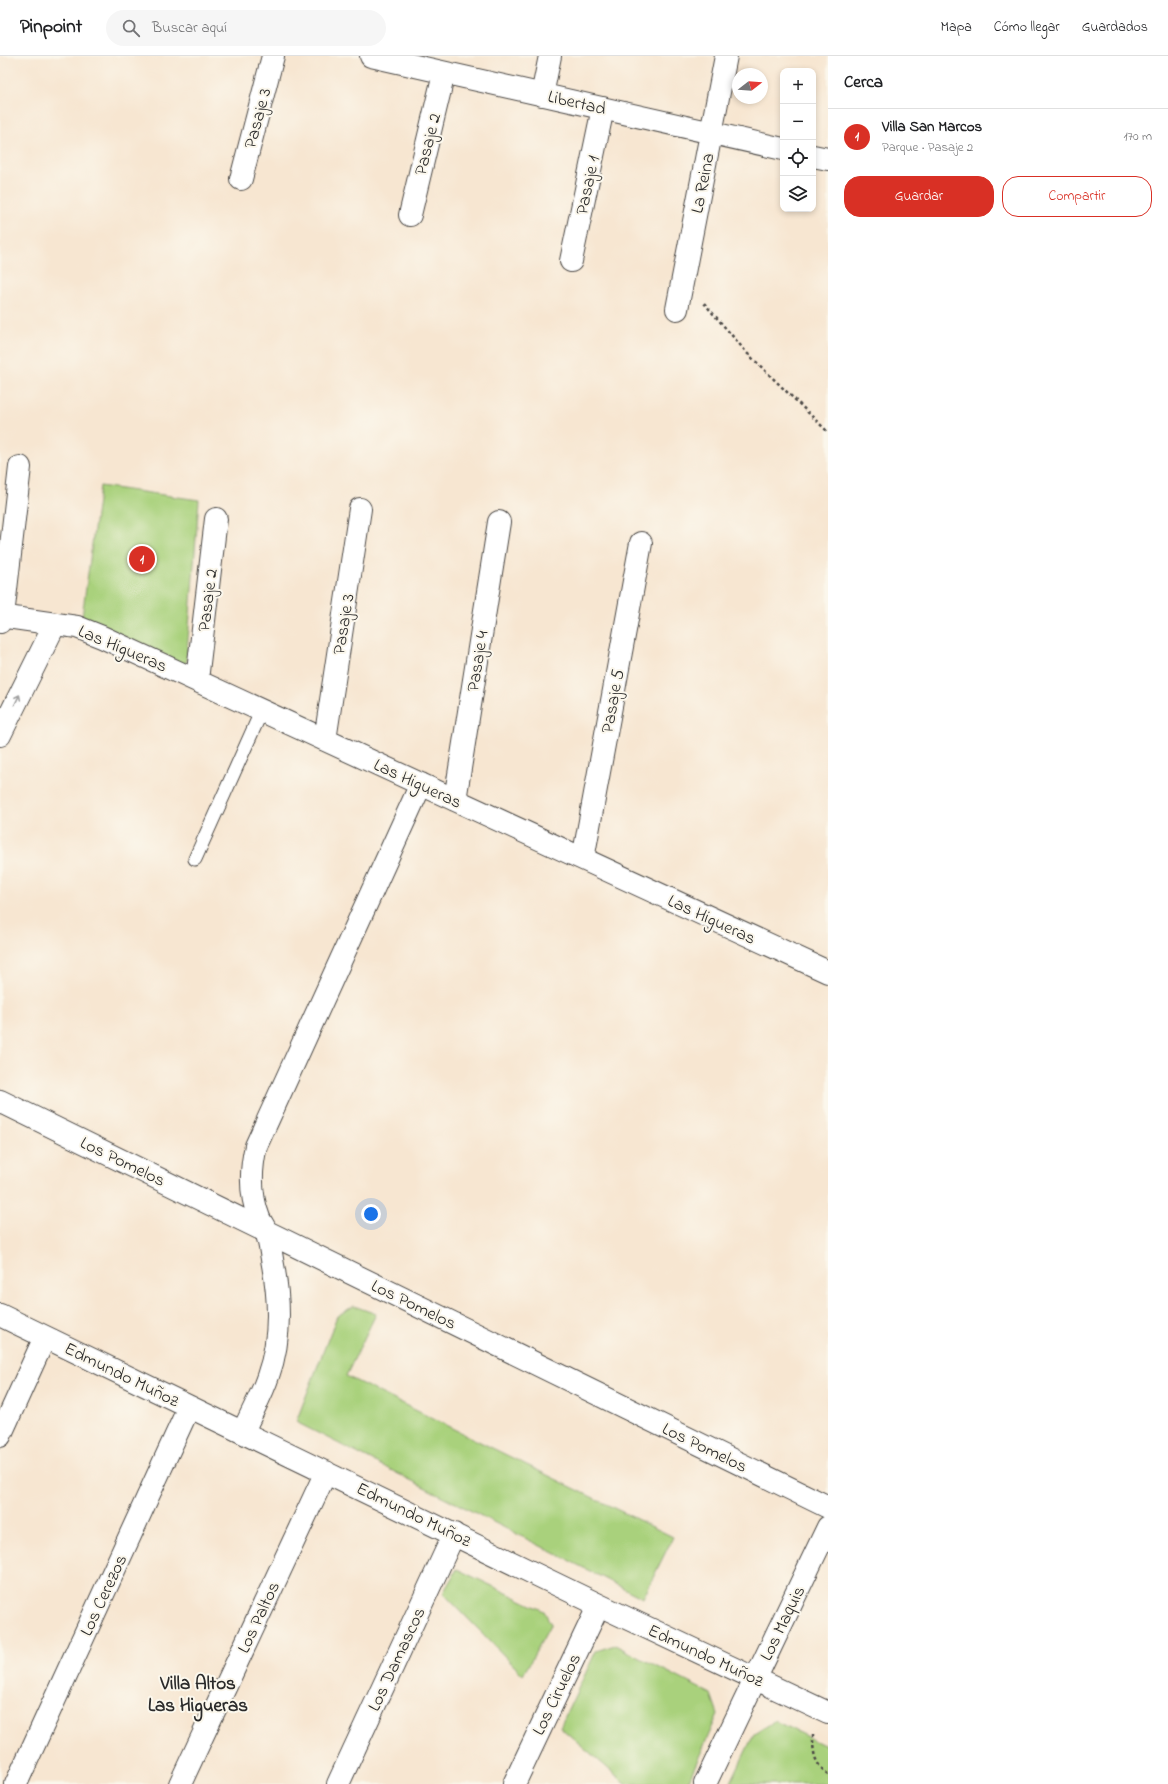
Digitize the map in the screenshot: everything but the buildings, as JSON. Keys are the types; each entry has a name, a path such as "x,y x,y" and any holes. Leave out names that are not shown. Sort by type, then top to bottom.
{"street":[{"name":"Pasaje 3","path":"241,180 274,56"},
{"path":"542,95 550,56"},
{"name":"La Reina","path":"677,309 726,56"},
{"name":"Libertad","path":"378,57 780,148"},
{"name":"Pasaje 2","path":"410,215 444,73"},
{"name":"Pasaje 1","path":"571,261 603,108"},
{"path":"816,157 828,159"},
{"path":"1,618 20,467"},
{"name":"Pasaje 3","path":"325,740 360,508"},
{"name":"Pasaje 2","path":"197,680 216,519"},
{"name":"Pasaje 4","path":"455,800 499,522"},
{"name":"Pasaje 5","path":"583,859 641,543"},
{"name":"Las Higueras","path":"1,618 76,627 102,637 828,972"},
{"path":"0,735 55,624"},
{"path":"243,1432 268,1377 278,1331 278,1302 267,1232 260,1219 253,1192 252,1162 256,1146 422,784"},
{"name":"Los Pomelos","path":"0,1101 828,1507"},
{"name":"Edmundo Muñoz","path":"0,1316 599,1605 821,1710"},
{"path":"0,1436 45,1337"},
{"name":"Los Cerezos","path":"16,1784 189,1407"},
{"name":"Los Paltos","path":"180,1784 326,1472"},
{"name":"Los Maquis","path":"704,1784 828,1526"},
{"name":"Los Damascos","path":"338,1784 454,1534"},
{"name":"Los Ciruelos","path":"514,1784 599,1605"}],"lane":[{"path":"195,859 262,710"}],"path":[{"path":"683,278 747,353 828,432"},
{"path":"821,1710 813,1753 818,1764 828,1774"}],"green space":[{"path":"100,486 199,500 186,665 82,617"},
{"path":"354,1306 376,1314 346,1376 673,1537 643,1598 296,1422 337,1316"},
{"path":"457,1569 544,1611 551,1624 523,1675 443,1593"},
{"path":"615,1645 711,1694 718,1714 687,1784 626,1784 560,1727 596,1651"},
{"path":"775,1721 828,1747 828,1784 730,1784 754,1734"}],"place":[{"name":"Villa San Marcos","path":"142,559"}],"district":[{"name":"Villa Altos Las Higueras","path":"198,1693"}]}
